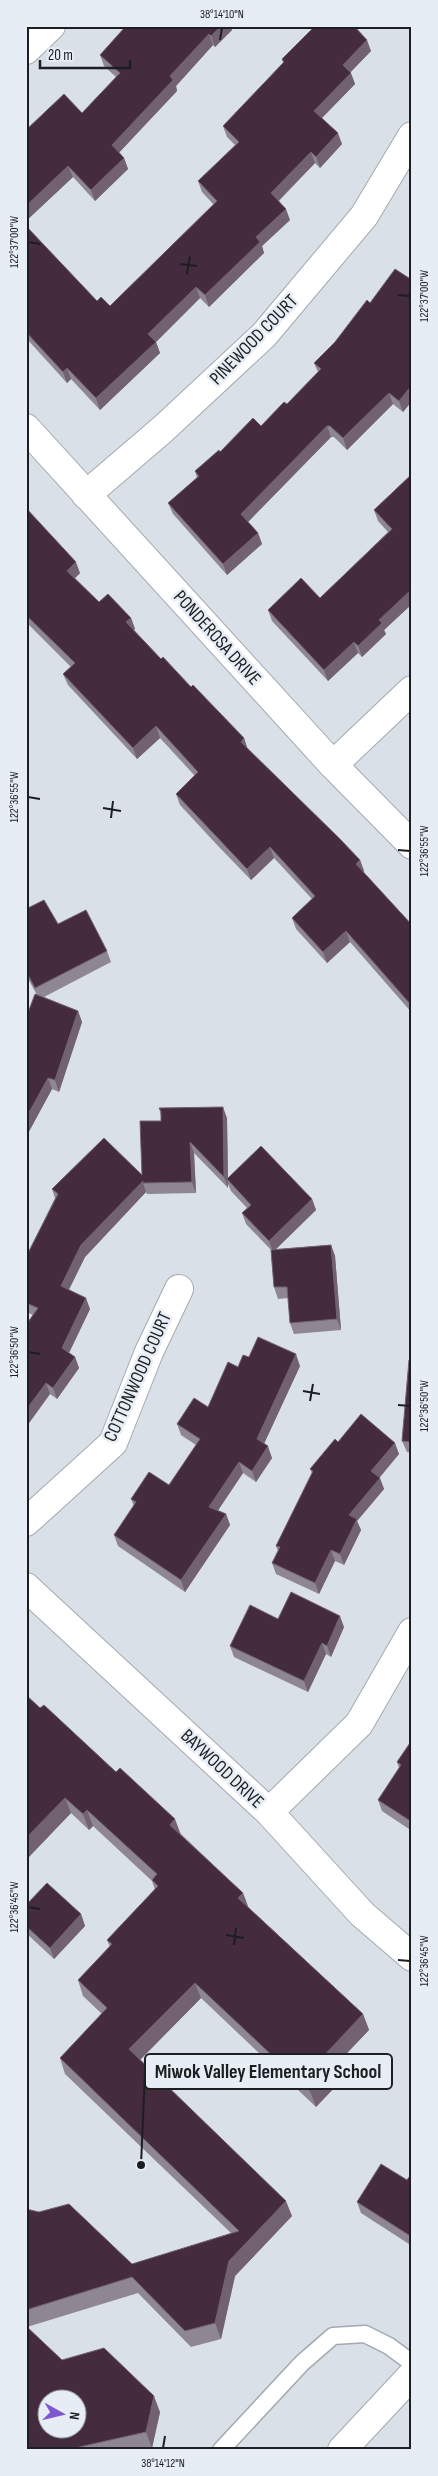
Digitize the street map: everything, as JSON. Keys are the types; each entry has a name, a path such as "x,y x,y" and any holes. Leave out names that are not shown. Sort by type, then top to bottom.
{"street":[{"path":"26,50 51,26"},
{"name":"PINEWOOD COURT","path":"86,495 163,429 264,335 364,216 412,136"},
{"name":"PONDEROSA DRIVE","path":"26,428 333,765 412,845"},
{"path":"333,765 412,690"},
{"name":"COTTONWOOD COURT","path":"26,1522 113,1443 149,1352 179,1289"},
{"name":"BAYWOOD DRIVE","path":"26,1587 269,1812 362,1914 412,1956"},
{"path":"269,1812 359,1724 412,1632"},
{"path":"342,2450 412,2375"}],"lane":[{"path":"221,2450 302,2363 333,2336 365,2334 389,2346 412,2363"}],"building":[{"path":"126,26 221,26 211,36 209,34 170,76 173,80 112,145 124,158 91,190 68,166 26,206 26,130 64,94 82,113 120,73 100,55"},
{"path":"315,26 354,26 367,40 343,65 351,73 314,111 338,133 316,157 311,152 271,193 286,209 256,237 260,242 205,295 196,287 148,334 156,342 96,398 67,368 63,372 26,332 26,226 97,301 101,297 110,306 217,201 198,181 239,142 223,126 284,62 282,59"},
{"path":"395,269 412,280 412,385 399,401 389,393 343,438 330,426 327,426 241,514 258,533 223,564 168,503 199,476 195,471 219,450 220,452 253,418 261,426 284,402 287,404 321,369 314,363 335,342 367,300 370,303"},
{"path":"412,474 412,581 409,583 412,585 412,589 379,620 382,623 358,646 354,642 324,670 268,610 301,578 320,598 392,529 374,510"},
{"path":"26,508 76,562 67,571 99,602 108,594 131,618 126,622 161,659 163,657 191,687 193,685 244,738 241,742 360,860 356,864 412,925 412,1006 346,931 323,952 292,918 315,896 270,847 247,869 176,794 198,772 156,726 133,748 63,674 75,663 26,615"},
{"path":"44,900 58,924 86,910 107,951 35,988 26,971 26,909"},
{"path":"35,994 78,1011 55,1080 48,1078 26,1118 26,1018"},
{"path":"223,1107 224,1177 190,1142 192,1182 143,1183 143,1181 81,1245 61,1286 86,1298 62,1348 75,1357 53,1388 46,1383 26,1410 26,1325 38,1308 26,1303 26,1257 58,1194 52,1189 104,1138 142,1175 140,1121 161,1121 161,1111 159,1108"},
{"path":"261,1146 312,1199 269,1241 242,1213 251,1205 227,1179"},
{"path":"331,1245 337,1319 290,1323 287,1287 274,1287 271,1250"},
{"path":"258,1337 296,1354 257,1439 268,1446 252,1471 239,1462 209,1507 226,1514 181,1580 114,1535 136,1502 131,1499 149,1472 169,1485 200,1439 177,1424 194,1398 208,1407 228,1362 238,1367 243,1355 249,1357"},
{"path":"409,1360 412,1360 412,1442 402,1441"},
{"path":"361,1414 395,1443 371,1471 380,1478 349,1515 357,1519 340,1554 331,1550 315,1583 272,1563 280,1547 276,1546 313,1471 310,1469 335,1439 338,1442"},
{"path":"291,1592 340,1616 327,1646 322,1643 304,1681 230,1646 250,1605 278,1619"},
{"path":"26,1695 40,1708 44,1705 116,1772 120,1768 175,1819 170,1825 243,1893 238,1898 363,2014 319,2061 329,2071 310,2091 195,1983 129,2049 286,2201 229,2261 215,2323 185,2331 132,2277 26,2310 26,2209 39,2212 69,2204 132,2264 239,2231 60,2058 107,2008 78,1980 112,1944 107,1940 158,1886 152,1880 157,1874 87,1810 83,1814 65,1798 26,1838"},
{"path":"412,1740 412,1822 378,1800 401,1765 397,1762"},
{"path":"47,1883 81,1914 50,1948 26,1926 26,1905"},
{"path":"381,2164 407,2180 412,2173 412,2237 357,2202"},
{"path":"26,2326 62,2360 104,2348 154,2396 146,2432 79,2447 79,2450 26,2450"}],"place":[{"name":"Miwok Valley Elementary School","path":"141,2165"}]}
